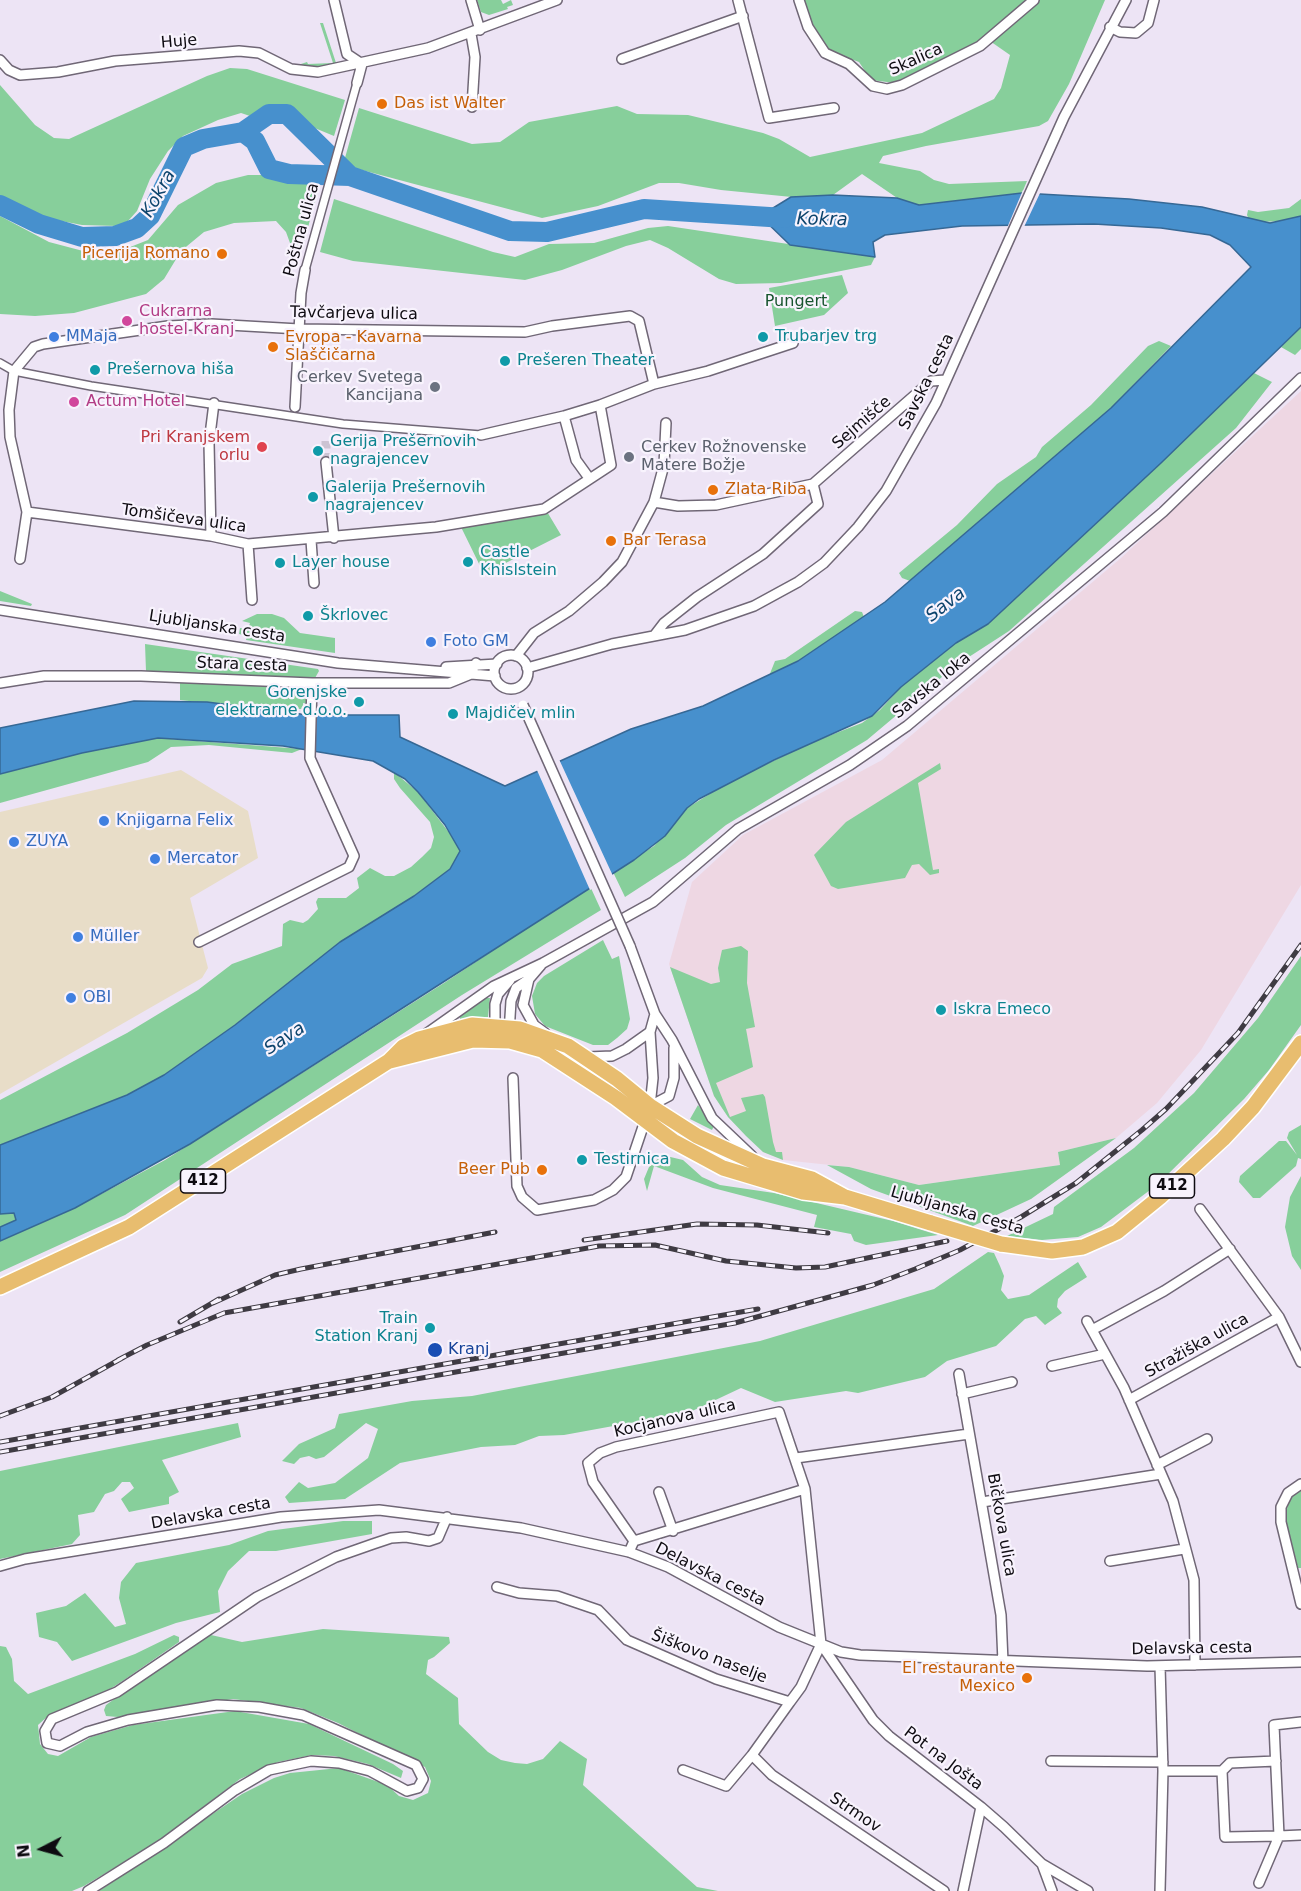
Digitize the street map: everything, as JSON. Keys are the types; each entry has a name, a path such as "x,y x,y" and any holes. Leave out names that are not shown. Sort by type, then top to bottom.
{"main road":[{"name":"412","path":"3,1285 129,1227 389,1061 403,1047 419,1039 472,1025 502,1033 554,1040 587,1058 647,1114 763,1166"},
{"name":"Ljubljanska cesta","path":"389,1061 453,1043 502,1033 542,1050 616,1098 647,1114 673,1141 723,1168 803,1192 845,1197 1001,1244 1052,1251 1083,1247 1117,1232 1152,1204 1223,1139 1253,1107 1301,1043"},
{"name":"Ljubljanska cesta","path":"763,1166 812,1179 845,1197"}],"street":[{"path":"334,0 347,54 362,64"},
{"path":"471,0 476,32 472,106"},
{"name":"Huje","path":"0,60 9,70 21,75 58,72 115,61 239,51 259,53 291,69 305,72 336,70 476,32 558,0"},
{"path":"738,0 770,117 834,108"},
{"name":"Skalica","path":"799,0 808,27 825,53 849,64 873,86 886,89 902,85 981,46 1034,0"},
{"name":"Savska cesta","path":"527,668 612,644 685,630 746,609 798,582 824,563 858,527 886,490 931,412 1064,117 1126,0"},
{"path":"1110,27 1120,32 1136,33 1148,23 1154,0"},
{"path":"622,59 743,16"},
{"name":"Poštna ulica","path":"295,411 300,293 362,64"},
{"name":"Tavčarjeva ulica","path":"14,370 34,347 90,336 190,325 525,332 552,326 630,316 639,321 654,384"},
{"path":"0,363 14,370 91,386 214,404 295,411 343,424 486,435 564,416 654,384 708,371 793,343"},
{"path":"14,370 9,410 10,437 27,512 20,559"},
{"name":"Savska loka","path":"543,963 653,902 722,840 747,823 850,765 907,726 1163,512 1301,378"},
{"name":"Sejmišče","path":"654,502 678,506 716,505 813,484 931,381 946,380"},
{"path":"211,536 209,443 214,404"},
{"name":"Tomšičeva ulica","path":"27,512 211,536 248,544 436,527 544,509 611,465 600,405"},
{"path":"564,416 576,460 588,478"},
{"path":"516,656 527,668 527,678 516,689 505,688 495,676 497,664 505,657 516,656 534,633 569,611 603,582 622,561 654,502 664,465 666,423"},
{"path":"326,462 334,538"},
{"path":"654,636 664,623 697,597 763,554 818,504 813,484"},
{"path":"311,540 314,583"},
{"path":"248,544 252,600"},
{"name":"Ljubljanska cesta","path":"0,610 327,662 495,676"},
{"path":"471,674 476,663"},
{"name":"Ljubljanska cesta","path":"429,670 476,663 497,664"},
{"name":"Stara cesta","path":"0,682 44,676 141,675 312,683 449,683 471,674"},
{"path":"199,942 349,867 354,856 310,758 312,683"},
{"name":"Ljubljanska cesta","path":"516,689 630,946 655,1014 672,1040 712,1118 723,1132 763,1166"},
{"path":"419,1039 494,986 543,963"},
{"path":"502,1033 516,988 529,979 543,963"},
{"path":"502,1033 498,994 514,976"},
{"path":"529,979 523,1005 534,1025 554,1040"},
{"path":"513,1078 517,1186 528,1205 537,1210 594,1200 614,1190 626,1177 647,1114 653,1078 650,1032 655,1014"},
{"path":"587,1058 612,1056 650,1032"},
{"path":"647,1114 669,1096 674,1067 672,1040"},
{"path":"1200,1209 1279,1317 1301,1362"},
{"path":"1195,1665 1194,1580 1173,1501 1129,1400 1090,1326 1164,1291 1230,1249"},
{"name":"Stražiška ulica","path":"1129,1400 1279,1317"},
{"path":"1052,1366 1105,1354"},
{"name":"Bičkova ulica","path":"959,1374 1001,1615 1003,1662"},
{"path":"962,1395 1012,1382"},
{"name":"Kocjanova ulica","path":"634,1541 593,1482 588,1463 600,1453 696,1428 779,1412 805,1490 821,1644"},
{"path":"796,1458 969,1434"},
{"path":"982,1502 1159,1469 1208,1439"},
{"path":"1301,1485 1288,1493 1281,1507 1281,1522 1301,1604"},
{"path":"629,1552 634,1541 805,1490"},
{"path":"659,1492 673,1531"},
{"name":"Delavska cesta","path":"0,1566 25,1559 323,1512 378,1510 447,1517 565,1537 629,1552 668,1567 779,1627 821,1644 860,1655 1160,1666 1301,1662"},
{"path":"88,1891 191,1824 234,1790 269,1770 311,1761 339,1763 370,1772 407,1791 418,1788 423,1779 416,1766 303,1715 259,1707 218,1705 128,1720 87,1732 60,1746 47,1743 45,1731 52,1719 117,1692 257,1597 336,1557 391,1538 406,1537 429,1541 438,1538 447,1517"},
{"path":"1110,1561 1184,1549"},
{"name":"Šiškovo naselje","path":"496,1587 519,1593 557,1596 598,1610 627,1640 637,1645 716,1679 790,1702"},
{"path":"683,1770 726,1786 752,1755 801,1687 821,1644"},
{"name":"Pot na Jošta","path":"821,1644 873,1720 889,1736 981,1807 1042,1864 1052,1891"},
{"path":"1160,1666 1163,1767 1160,1891"},
{"path":"1259,1883 1279,1836 1274,1725 1301,1722"},
{"name":"Strmov","path":"752,1755 772,1774 944,1891"},
{"path":"1051,1761 1222,1771"},
{"path":"1276,1761 1230,1763 1222,1771 1225,1837 1301,1835"},
{"path":"963,1891 981,1807"},
{"path":"1042,1864 1088,1891"}],"shaded area":[{"path":"1301,391 1301,885 1201,1050 1157,1103 1116,1138 1058,1152 1060,1165 919,1185 849,1167 783,1160 763,1152 728,1117 714,1096 669,964 692,882 743,835 882,760 1121,558"},
{"path":"181,770 248,811 258,858 190,898 208,968 202,978 0,1094 0,812"}],"green space":[{"path":"477,0 501,0 503,4 511,0 513,5 489,15 481,12"},
{"path":"804,0 1105,0 1069,84 1048,121 1039,126 883,156 879,163 920,171 934,180 949,184 1027,181 1022,193 919,205 903,202 862,174 833,195 802,198 721,190 679,183 659,183 598,206 542,218 343,165 359,108 472,144 500,142 529,122 617,106 637,114 688,115 763,133 779,139 810,157 922,133 994,99 1001,88 1010,55 987,39 895,83 871,80 859,62 827,50 819,41"},
{"path":"320,23 323,23 337,66 295,66 307,62 308,64 333,63"},
{"path":"230,68 247,69 345,100 334,136 288,117 256,118 241,113 218,120 183,136 168,151 150,179 137,211 128,221 117,226 82,225 51,219 0,199 0,85 35,125 54,138 69,139 207,76"},
{"path":"278,173 320,184 302,249 290,243 286,232 276,221 234,223 204,232 181,251 164,279 146,294 74,313 35,316 0,314 0,216 49,242 102,256 148,240 178,205 216,183 248,175"},
{"path":"334,199 493,252 515,257 549,244 594,243 648,228 668,226 875,257 871,265 781,283 736,284 719,279 668,248 650,240 525,280 353,261 320,252"},
{"path":"1301,199 1301,216 1287,221 1258,222 1249,220 1247,215 1248,210 1258,212 1289,208"},
{"name":"Pungert","path":"842,275 848,293 824,315 775,326 769,288"},
{"path":"1301,327 1301,349 1295,355 1281,347"},
{"path":"1159,341 1171,346 1111,408 910,581 902,578 899,573 957,525 997,484 1036,457 1042,447 1091,405 1148,346"},
{"path":"1252,372 1272,382 1236,428 1009,631 955,666 867,740 726,825 685,858 625,897 613,872 654,846 687,808 729,782 813,742 862,723 880,710 901,687 956,643 988,624 1161,463"},
{"path":"546,510 561,535 484,574 461,527"},
{"path":"0,591 32,604 31,606 0,601"},
{"path":"855,611 862,612 864,617 798,661 769,676 775,661 785,659"},
{"path":"257,614 272,614 284,618 300,633 335,638 335,653 246,640 247,636 239,634 240,628 248,629 250,623 242,621"},
{"path":"145,644 318,669 319,671 315,678 307,679 146,671"},
{"path":"180,681 306,688 310,694 309,704 303,703 303,709 251,708 180,700"},
{"path":"158,738 302,749 292,753 209,745 171,747 148,762 0,803 0,774 82,753"},
{"path":"940,763 941,769 918,783 933,870 939,869 939,873 930,875 919,864 912,865 905,878 838,889 831,886 814,855 846,822"},
{"path":"394,772 418,792 454,839 460,851 450,869 414,896 340,942 235,1025 164,1075 127,1095 0,1145 0,1100 127,1033 198,990 232,964 282,946 283,924 290,920 303,923 308,920 318,909 316,902 318,898 346,898 359,888 357,878 370,868 385,876 394,876 411,867 422,857 431,848 434,837 430,822 400,788 394,779"},
{"path":"590,886 601,910 462,995 125,1215 0,1272 0,1241 75,1208 165,1160 444,983"},
{"path":"603,940 612,959 619,956 630,1019 627,1029 608,1045 593,1045 545,1026 535,1014 532,996 537,983 544,976"},
{"path":"741,946 748,951 747,983 755,1027 746,1029 753,1067 716,1083 730,1117 746,1111 741,1098 763,1094 776,1152 782,1152 783,1160 763,1152 728,1117 714,1096 670,967 711,984 720,982 718,968 722,950"},
{"path":"1301,956 1301,1025 1269,1070 1244,1099 1158,1184 1101,1227 1078,1237 1042,1240 1007,1236 1053,1214 1054,1207 1134,1148 1194,1093 1258,1018"},
{"path":"486,998 490,998 488,1017 460,1019 460,1014"},
{"path":"698,1105 714,1126 712,1130 690,1119"},
{"path":"1301,1125 1301,1159 1298,1158 1296,1166 1260,1198 1253,1198 1239,1182 1240,1176 1279,1141 1286,1141 1297,1155 1287,1138 1289,1132"},
{"path":"1116,1138 1031,1199 973,1226 871,1189 827,1165 849,1167 919,1185 1060,1165 1058,1152"},
{"path":"662,1155 683,1160 702,1177 720,1185 774,1193 893,1221 938,1235 866,1245 854,1241 851,1234 814,1227 817,1215 713,1188 654,1166 647,1191 644,1179 649,1167"},
{"path":"1301,1176 1301,1270 1292,1256 1285,1227 1290,1197"},
{"path":"14,1213 16,1220 0,1227 0,1214"},
{"path":"988,1252 994,1253 1000,1266 1004,1276 1001,1290 1008,1299 1029,1295 1078,1262 1087,1277 1065,1291 1058,1299 1057,1307 1062,1313 1045,1325 1036,1316 1025,1319 996,1346 947,1361 925,1377 858,1393 846,1391 775,1402 741,1388 690,1412 564,1435 539,1436 515,1445 481,1447 400,1463 345,1499 289,1503 285,1497 299,1482 308,1488 335,1483 368,1458 378,1429 366,1423 324,1457 300,1458 294,1464 282,1461 299,1444 335,1428 339,1414 412,1401 472,1396 760,1341 934,1289"},
{"path":"238,1423 241,1437 162,1460 179,1492 169,1497 169,1504 129,1512 121,1499 134,1488 130,1482 122,1482 114,1491 105,1494 94,1512 78,1515 80,1535 72,1544 0,1559 0,1471"},
{"path":"1301,1488 1301,1568 1298,1568 1285,1520 1289,1498"},
{"path":"343,1521 372,1521 372,1534 276,1551 249,1551 228,1571 218,1591 220,1612 176,1623 72,1661 57,1642 39,1637 36,1613 66,1606 85,1593 115,1627 126,1624 119,1598 121,1582 136,1563 229,1545 268,1531"},
{"path":"323,1629 449,1637 450,1643 428,1660 426,1674 458,1698 459,1724 488,1752 501,1760 527,1764 543,1759 560,1741 587,1759 583,1785 697,1887 718,1891 99,1891 242,1794 274,1778 290,1773 339,1768 387,1785 399,1796 413,1800 428,1793 431,1781 425,1767 338,1723 301,1708 233,1699 118,1717 106,1716 104,1710 106,1705 200,1638 211,1635 242,1642"},
{"path":"174,1635 179,1637 179,1642 124,1680 104,1693 48,1716 38,1725 40,1744 48,1754 58,1756 91,1737 133,1725 235,1711 309,1724 393,1764 403,1771 401,1778 368,1764 334,1756 312,1755 278,1762 240,1779 156,1843 84,1886 72,1891 0,1891 0,1646 6,1647 12,1659 14,1681 28,1694 135,1654"}],"water":[{"name":"Sava","path":"1022,193 1129,199 1202,207 1270,223 1301,216 1301,327 1161,463 988,624 956,643 901,687 872,716 774,760 699,799 687,808 665,836 634,860 190,1144 75,1208 0,1241 0,1227 16,1220 14,1213 0,1214 0,1145 127,1095 164,1075 235,1025 340,942 414,896 450,869 460,851 445,825 418,792 405,779 373,761 283,746 158,738 82,753 0,774 0,728 134,701 207,702 308,715 399,715 400,737 505,786 631,729 703,706 798,661 885,602 1111,408 1251,267 1230,245 1210,235 1161,228 1094,224 962,226 885,235 873,242 875,257 790,245 760,216 791,197 833,195 897,198 919,205"}],"pier":[{"path":"1023,190 1041,191 1024,227 1007,228"},
{"path":"558,757 613,876 590,890 536,768"}],"waterway":[{"name":"Kokra","path":"243,132 269,114 287,114 350,176"},
{"name":"Kokra","path":"0,205 39,224 82,237 115,236 137,228 150,216 184,147 203,139 243,132 255,141 269,169 289,174 350,176 510,231 547,232 644,209 785,218"}],"tunnel":[{"path":"326,441 326,462"}],"railway":[{"path":"0,1452 735,1323 873,1285 915,1269 960,1250 1021,1217 1076,1183 1142,1130 1166,1109 1238,1033 1301,945"},
{"path":"584,1240 697,1224 757,1225 828,1233"},
{"path":"213,1303 275,1275 495,1232"},
{"path":"118,1360 147,1345 224,1313 599,1246 655,1245 726,1261 796,1268 825,1267 947,1241"},
{"path":"180,1322 219,1299"},
{"path":"0,1442 758,1309"},
{"path":"0,1416 52,1397 124,1357"}],"place":[{"name":"Das ist Walter","path":"382,104"},
{"name":"Picerija Romano","path":"222,254"},
{"name":"Cukrarna hostel Kranj","path":"127,321"},
{"name":"MMaja","path":"54,337"},
{"name":"Trubarjev trg","path":"763,337"},
{"name":"Evropa - Kavarna Slaščičarna","path":"273,347"},
{"name":"Prešeren Theater","path":"505,361"},
{"name":"Prešernova hiša","path":"95,370"},
{"name":"Cerkev Svetega Kancijana","path":"435,387"},
{"name":"Actum Hotel","path":"74,402"},
{"name":"Pri Kranjskem orlu","path":"262,447"},
{"name":"Gerija Prešernovih nagrajencev","path":"318,451"},
{"name":"Cerkev Rožnovenske Matere Božje","path":"629,457"},
{"name":"Zlata Riba","path":"713,490"},
{"name":"Galerija Prešernovih nagrajencev","path":"313,497"},
{"name":"Bar Terasa","path":"611,541"},
{"name":"Castle Khislstein","path":"468,562"},
{"name":"Layer house","path":"280,563"},
{"name":"Škrlovec","path":"308,616"},
{"name":"Foto GM","path":"431,642"},
{"name":"Gorenjske elektrarne d.o.o.","path":"359,702"},
{"name":"Majdičev mlin","path":"453,714"},
{"name":"Knjigarna Felix","path":"104,821"},
{"name":"ZUYA","path":"14,842"},
{"name":"Mercator","path":"155,859"},
{"name":"Müller","path":"78,937"},
{"name":"OBI","path":"71,998"},
{"name":"Iskra Emeco","path":"941,1010"},
{"name":"Testirnica","path":"582,1160"},
{"name":"Beer Pub","path":"542,1170"},
{"name":"Train Station Kranj","path":"430,1328"},
{"name":"Kranj","path":"435,1350"},
{"name":"El restaurante Mexico","path":"1027,1678"}]}
